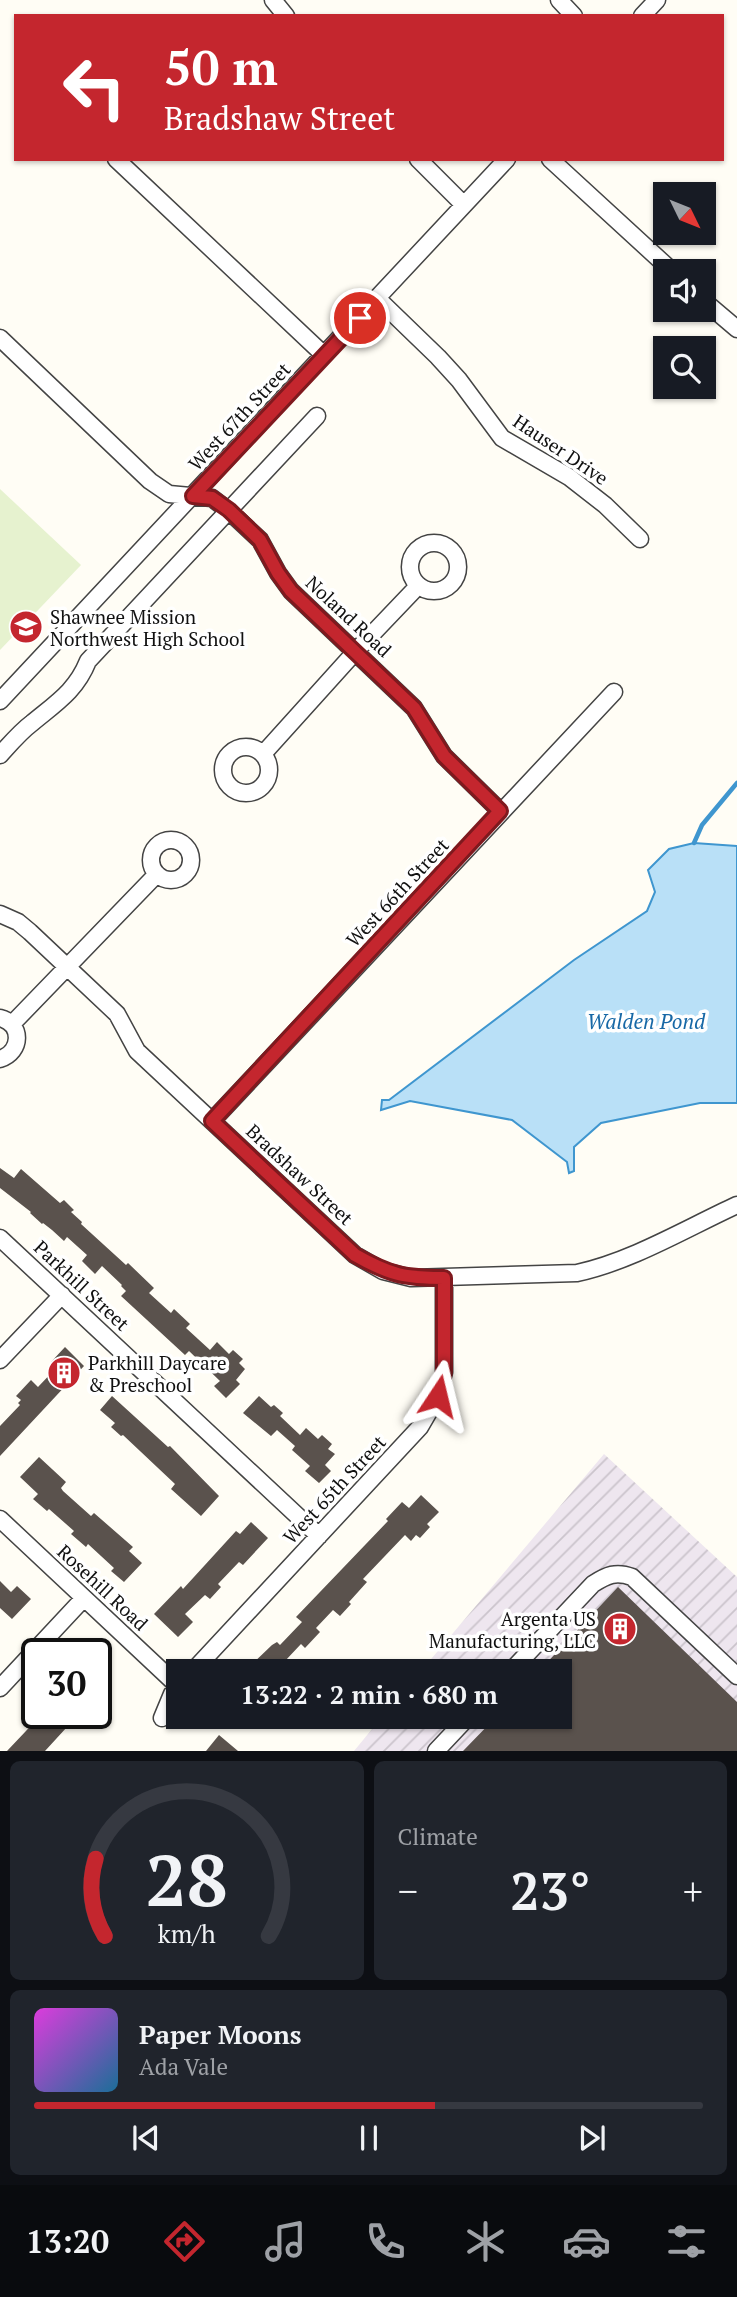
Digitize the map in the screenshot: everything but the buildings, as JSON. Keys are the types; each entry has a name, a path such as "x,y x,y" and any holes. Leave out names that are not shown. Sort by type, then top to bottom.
{"street":[{"path":"273,0 284,14"},
{"path":"558,0 572,14"},
{"path":"644,14 657,0"},
{"path":"118,161 324,355"},
{"path":"420,161 464,205"},
{"name":"West 67th Street","path":"0,701 505,161"},
{"path":"552,161 659,259"},
{"name":"Hauser Drive","path":"378,299 452,372 502,438 569,477 605,505 640,539"},
{"path":"716,311 737,329"},
{"name":"Noland Road","path":"0,338 150,481 169,494 212,498 229,510 260,540 291,591 414,708 444,756 500,811"},
{"path":"0,755 31,723 51,710 81,677 88,661 317,416"},
{"path":"263,754 418,586"},
{"name":"West 66th Street","path":"212,1121 614,692"},
{"path":"0,1059 11,1054 18,1042 16,1029 6,1021 66,966 157,874"},
{"name":"Bradshaw Street","path":"0,914 18,922 117,1014 137,1051 355,1255 383,1271 411,1278 444,1278"},
{"path":"444,1278 577,1273 596,1269 737,1205"},
{"name":"Parkhill Street","path":"0,1238 319,1536"},
{"name":"West 65th Street","path":"204,1659 420,1427 438,1396 444,1372 444,1278"},
{"path":"0,1360 62,1294"},
{"name":"Rosehill Road","path":"0,1519 166,1675"},
{"path":"522,1659 593,1584 607,1575 620,1572 632,1577 737,1676"},
{"path":"0,1688 84,1598"},
{"path":"162,1718 166,1708"},
{"path":"436,1751 457,1729"}],"shaded area":[{"path":"604,1454 737,1577 737,1751 354,1751 372,1729 572,1729 572,1659 431,1659"}],"green space":[{"name":"Shawnee Mission Northwest High School","path":"0,489 81,565 0,650"}],"water":[{"name":"Walden Pond","path":"694,843 737,846 737,1103 700,1103 601,1123 574,1147 574,1171 569,1173 567,1162 512,1120 410,1101 381,1110 382,1100 389,1100 574,960 647,911 655,892 648,870 669,849"}],"waterway":[{"path":"694,843 702,825 737,783"}],"place":[{"name":"Shawnee Mission Northwest High School","path":"26,627"},
{"name":"Parkhill Daycare & Preschool","path":"64,1373"},
{"name":"Argenta US Manufacturing, LLC","path":"620,1629"}],"route":[{"path":"360,318 193,496 212,498 229,510 260,540 291,591 414,708 444,756 500,811 212,1121 355,1255 383,1271 411,1278 444,1278 444,1372 438,1396"}]}
